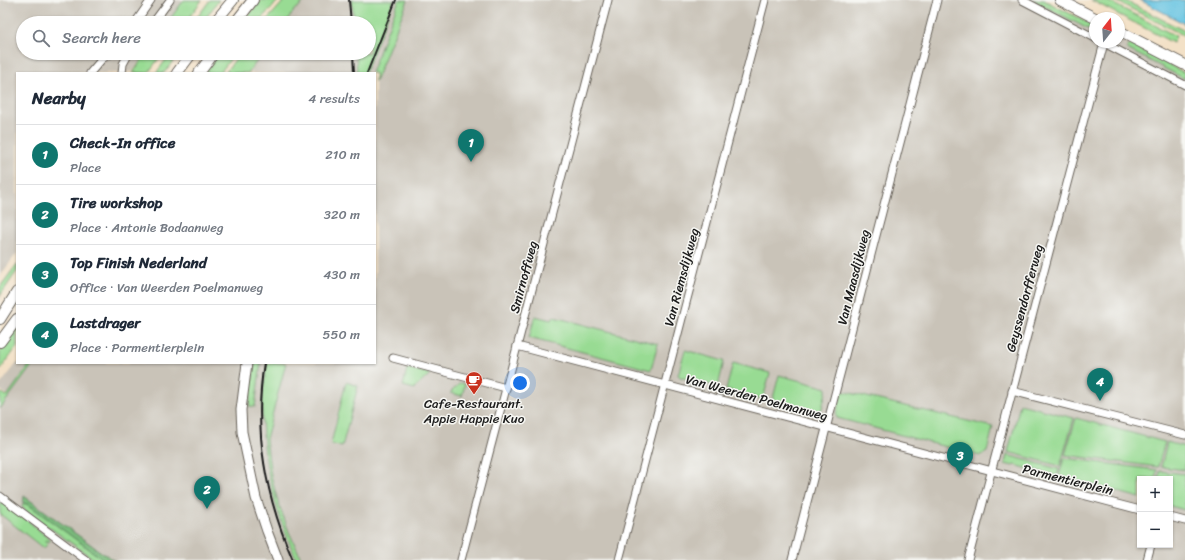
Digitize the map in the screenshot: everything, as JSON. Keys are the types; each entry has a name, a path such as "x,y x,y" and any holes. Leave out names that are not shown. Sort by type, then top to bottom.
{"main road":[{"path":"220,16 233,0"},
{"path":"240,16 253,0"},
{"path":"1060,0 1089,15"},
{"path":"1125,34 1185,65"},
{"path":"177,72 186,60"},
{"path":"200,72 209,60"},
{"path":"0,319 16,294"},
{"path":"0,342 14,323"}],"street":[{"path":"140,16 151,0"},
{"path":"157,16 170,0"},
{"name":"Smirnoffweg","path":"462,560 608,0"},
{"name":"Van Riemsdijkweg","path":"619,560 765,0"},
{"name":"Van Maasdijkweg","path":"792,560 937,0"},
{"path":"1022,0 1089,35"},
{"name":"Geyssendorfferweg","path":"968,560 1101,48"},
{"path":"1114,48 1185,85"},
{"path":"91,72 101,60"},
{"path":"122,72 125,60"},
{"name":"Van Weerden Poelmanweg","path":"518,346 991,471"},
{"path":"393,358 506,388"},
{"path":"247,364 241,410 242,432 258,505 278,560"},
{"path":"1012,391 1185,435"},
{"name":"Parmentierplein","path":"991,471 1137,509"},
{"path":"0,496 86,560"},
{"path":"1173,518 1185,521"},
{"path":"1147,560 1150,548"}],"shaded area":[{"path":"0,0 184,0 172,16 16,16 16,60 141,60 133,71 130,72 16,72 16,254 0,276"},
{"path":"302,0 1044,0 1089,23 1089,48 1125,48 1125,41 1185,73 1185,560 0,560 0,409 9,396 0,390 0,385 16,364 376,364 376,72 240,72 249,60 376,60 376,16 286,16"}],"green space":[{"path":"184,0 202,0 190,16 172,16"},
{"path":"210,0 219,0 207,16 198,16"},
{"path":"261,0 279,0 264,16 248,16"},
{"path":"285,0 306,0 290,16 270,16"},
{"path":"352,0 394,0 376,45 376,16 353,16"},
{"path":"399,0 408,0 376,80 376,72 371,72"},
{"path":"1033,0 1044,0 1089,23 1088,29"},
{"path":"1091,0 1106,0 1176,36 1173,43 1125,18 1125,12 1114,12"},
{"path":"1114,0 1124,0 1185,31 1185,36"},
{"path":"1130,44 1185,73 1185,79 1129,50 1127,48"},
{"path":"141,60 158,60 149,72 134,72"},
{"path":"166,60 174,60 165,72 157,72"},
{"path":"215,60 230,60 221,72 206,71"},
{"path":"235,60 258,60 249,72 226,72"},
{"path":"356,60 370,60 365,72 357,72"},
{"path":"16,265 16,272 0,296 0,287"},
{"path":"535,316 551,320 554,317 658,344 651,370 529,338"},
{"path":"16,329 16,348 0,370 0,352"},
{"path":"685,350 724,361 718,387 680,377 678,375"},
{"path":"733,363 770,373 763,399 726,390"},
{"path":"30,364 33,364 0,409 0,394 2,393 7,396"},
{"path":"255,364 261,364 255,407 249,406"},
{"path":"267,364 286,364 266,439 271,475 278,502 289,532 302,560 297,560 289,541 270,483 262,423 263,388"},
{"path":"407,368 430,374 414,389 403,386"},
{"path":"779,375 827,388 822,408 818,414 772,402"},
{"path":"346,382 358,386 342,447 331,444"},
{"path":"460,383 465,384 462,396 450,393"},
{"path":"842,391 993,427 987,452 980,456 837,418 836,414"},
{"path":"1020,404 1074,418 1060,466 1008,452"},
{"path":"1076,418 1165,442 1158,467 1065,455"},
{"path":"1167,442 1185,447 1185,470 1161,467"},
{"path":"1007,455 1059,469 1057,476 1005,464"},
{"path":"1064,458 1157,470 1156,476 1137,476 1137,497 1059,476"},
{"path":"1160,471 1185,474 1185,510 1173,507 1173,476 1159,476"},
{"path":"24,496 114,560 104,560 29,505 23,503"},
{"path":"0,500 25,518 50,540 49,542 45,540 48,544 43,548 0,514"},
{"path":"23,503 29,505 104,560 95,560 25,510 22,507"}],"water":[{"path":"1140,0 1185,0 1185,24"}],"railway":[{"path":"349,0 350,16"},
{"path":"376,50 396,0"},
{"path":"353,60 354,72"},
{"path":"367,72 372,60"},
{"path":"264,364 260,414 264,463 275,512 293,560"}],"place":[{"name":"Check-In office","path":"471,162"},
{"name":"Cafe-Restaurant. Appie Happie Kuo","path":"474,395"},
{"name":"Lastdrager","path":"1100,401"},
{"name":"Top Finish Nederland","path":"960,475"},
{"name":"Tire workshop","path":"207,509"}]}
